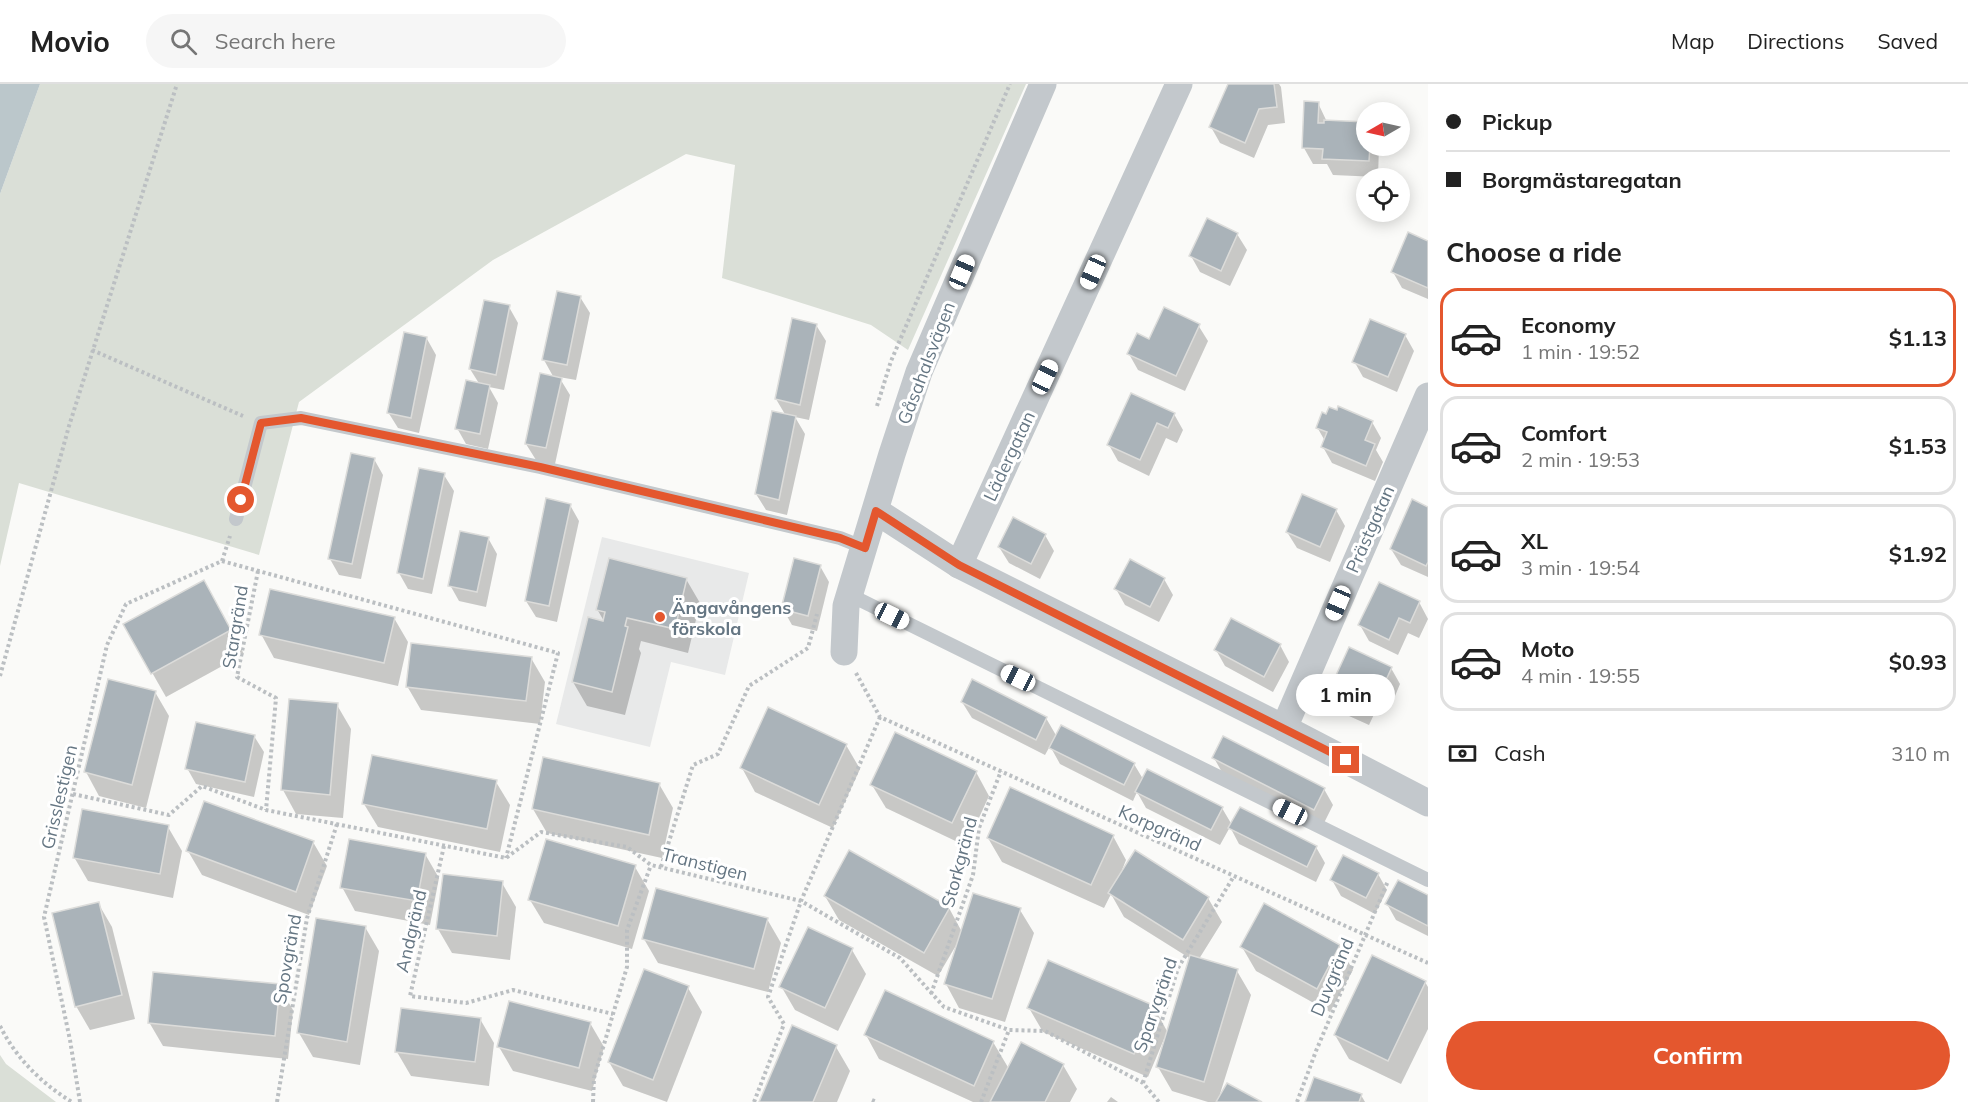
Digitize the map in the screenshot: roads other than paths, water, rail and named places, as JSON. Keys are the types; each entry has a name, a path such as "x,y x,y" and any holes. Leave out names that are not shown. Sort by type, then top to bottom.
{"street":[{"name":"Gåsahalsvägen","path":"844,652 846,606 919,372 1043,84"},
{"name":"Lädergatan","path":"959,565 1179,84"},
{"name":"Prästgatan","path":"1284,728 1428,396"},
{"path":"876,511 959,565 1428,803"}],"lane":[{"path":"236,519 261,423 301,418 517,463 828,536 865,548"},
{"path":"850,595 1428,880"}],"place":[{"name":"Ängavångens förskola","path":"660,617"}]}
